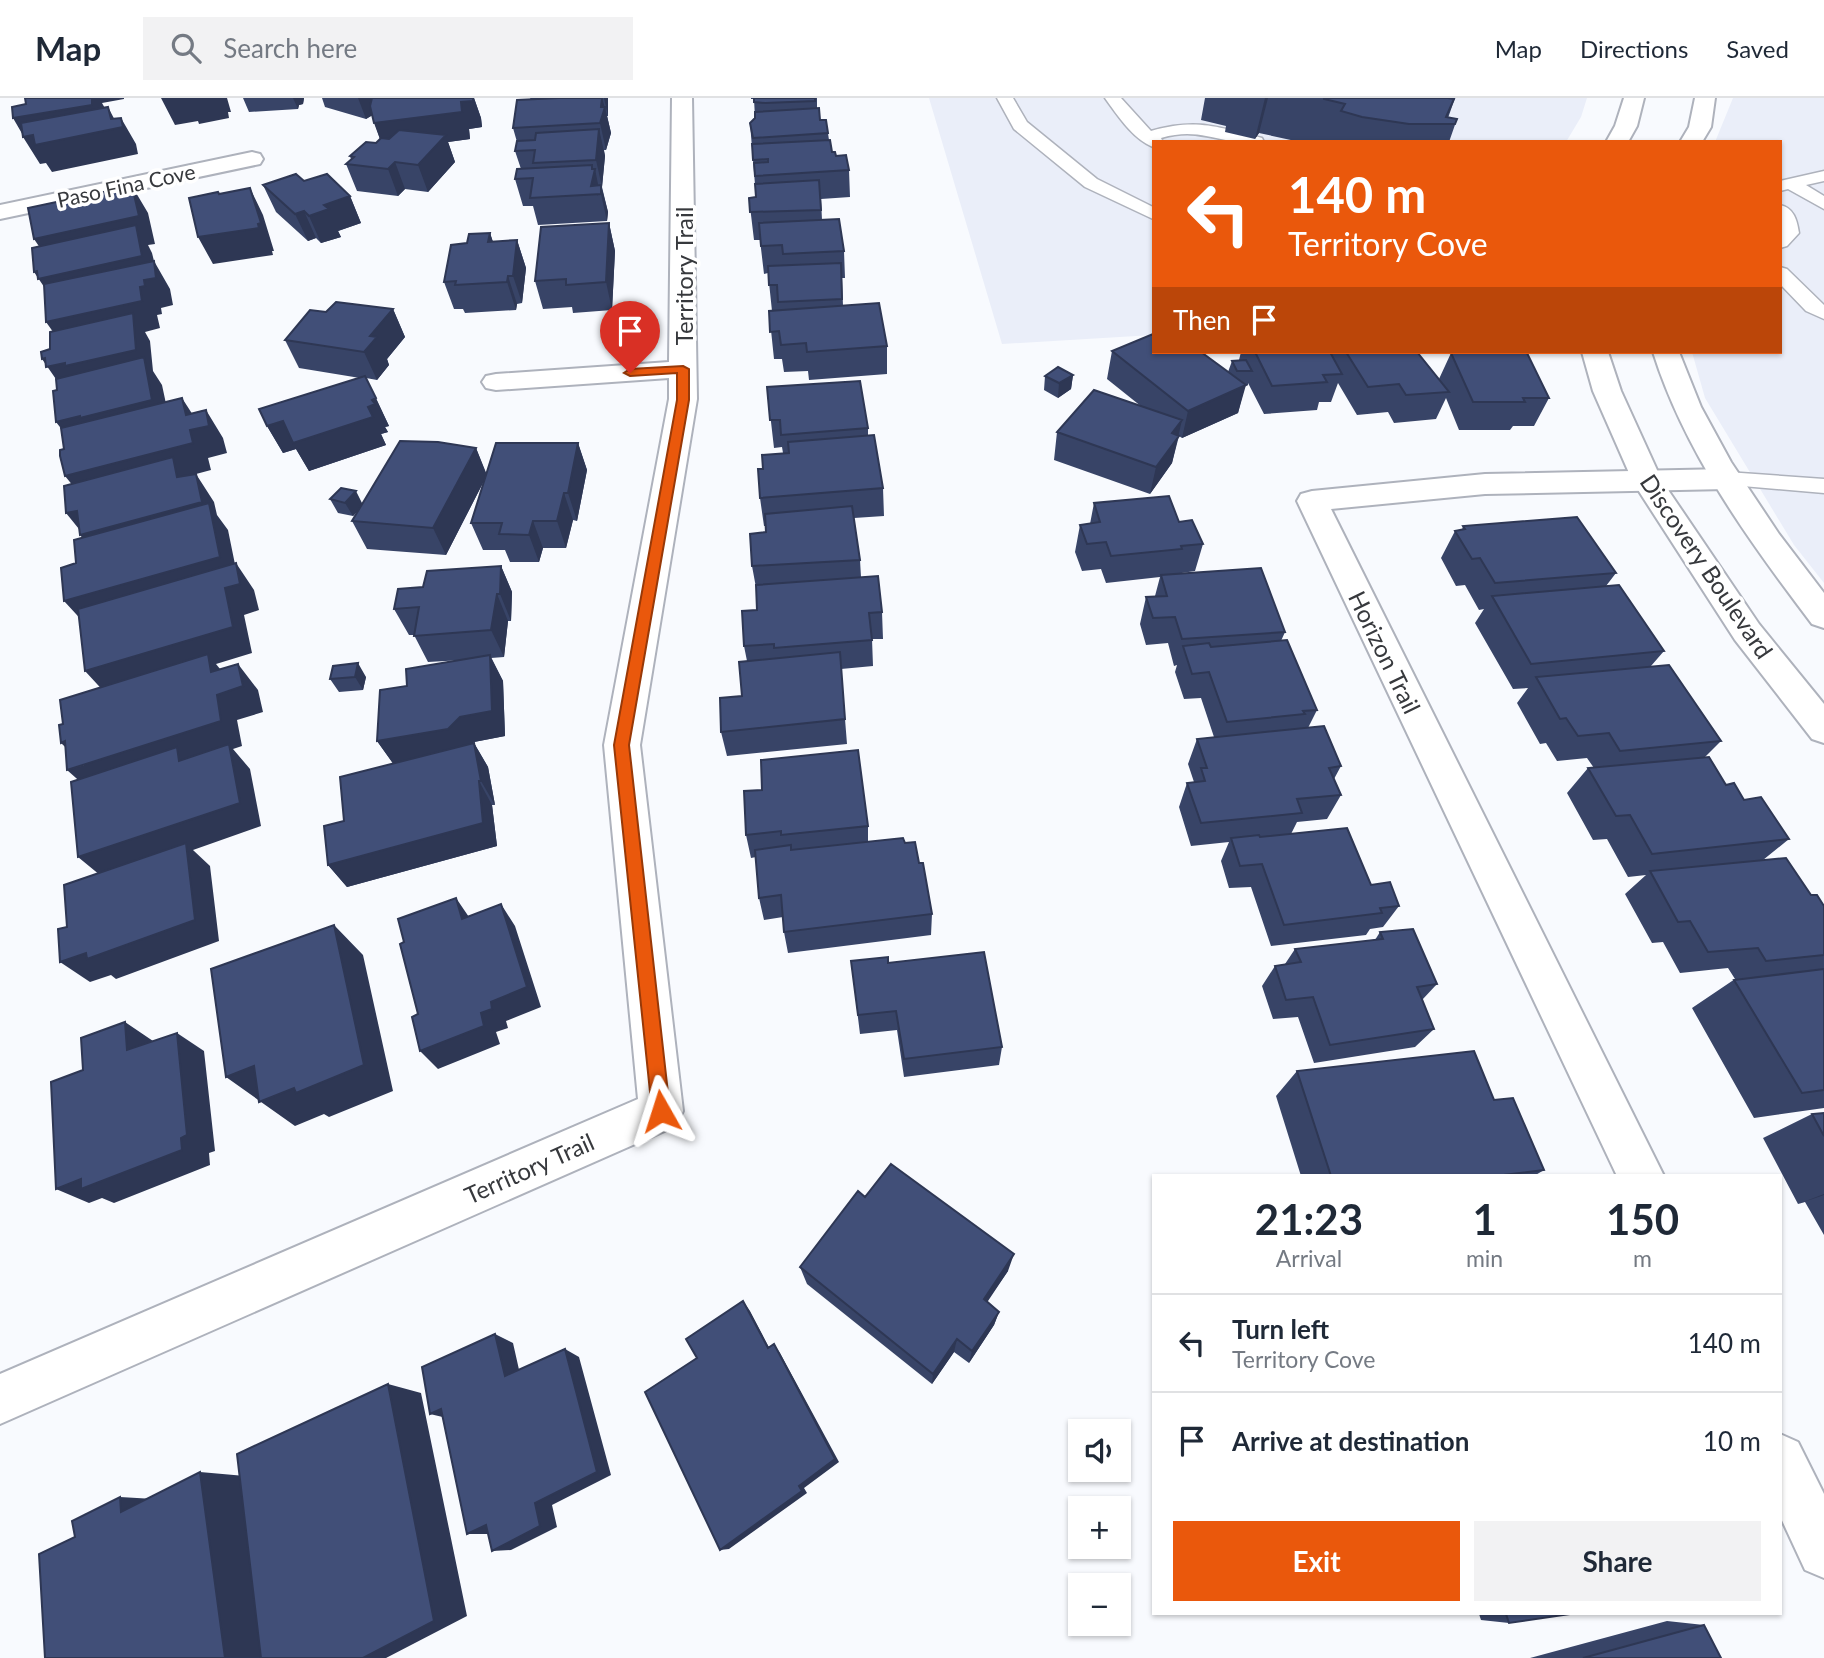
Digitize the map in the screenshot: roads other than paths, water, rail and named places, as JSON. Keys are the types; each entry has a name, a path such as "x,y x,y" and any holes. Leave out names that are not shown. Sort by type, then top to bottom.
{"street":[{"name":"Territory Trail","path":"0,1399 661,1111 622,745 683,400 682,98"},
{"path":"1618,140 1626,125 1634,98"},
{"path":"1692,140 1700,127 1704,98"},
{"name":"Paso Fina Cove","path":"0,212 252,159"},
{"name":"Discovery Boulevard","path":"1596,354 1607,391 1648,482 1746,632 1824,729"},
{"path":"1667,354 1687,407 1727,479 1824,616"},
{"path":"496,382 683,369"},
{"name":"Horizon Trail","path":"1640,1174 1312,501 1485,484 1727,479"},
{"path":"1782,1464 1824,1551"}],"lane":[{"path":"1005,98 1020,125 1091,183 1152,214"},
{"path":"1113,98 1151,139 1180,128 1197,128 1248,140"},
{"path":"1785,185 1824,176"},
{"path":"1785,185 1824,204"},
{"path":"1782,212 1787,218 1790,233 1782,240"},
{"path":"1782,275 1813,307 1824,313"},
{"path":"1727,479 1824,486"}]}
